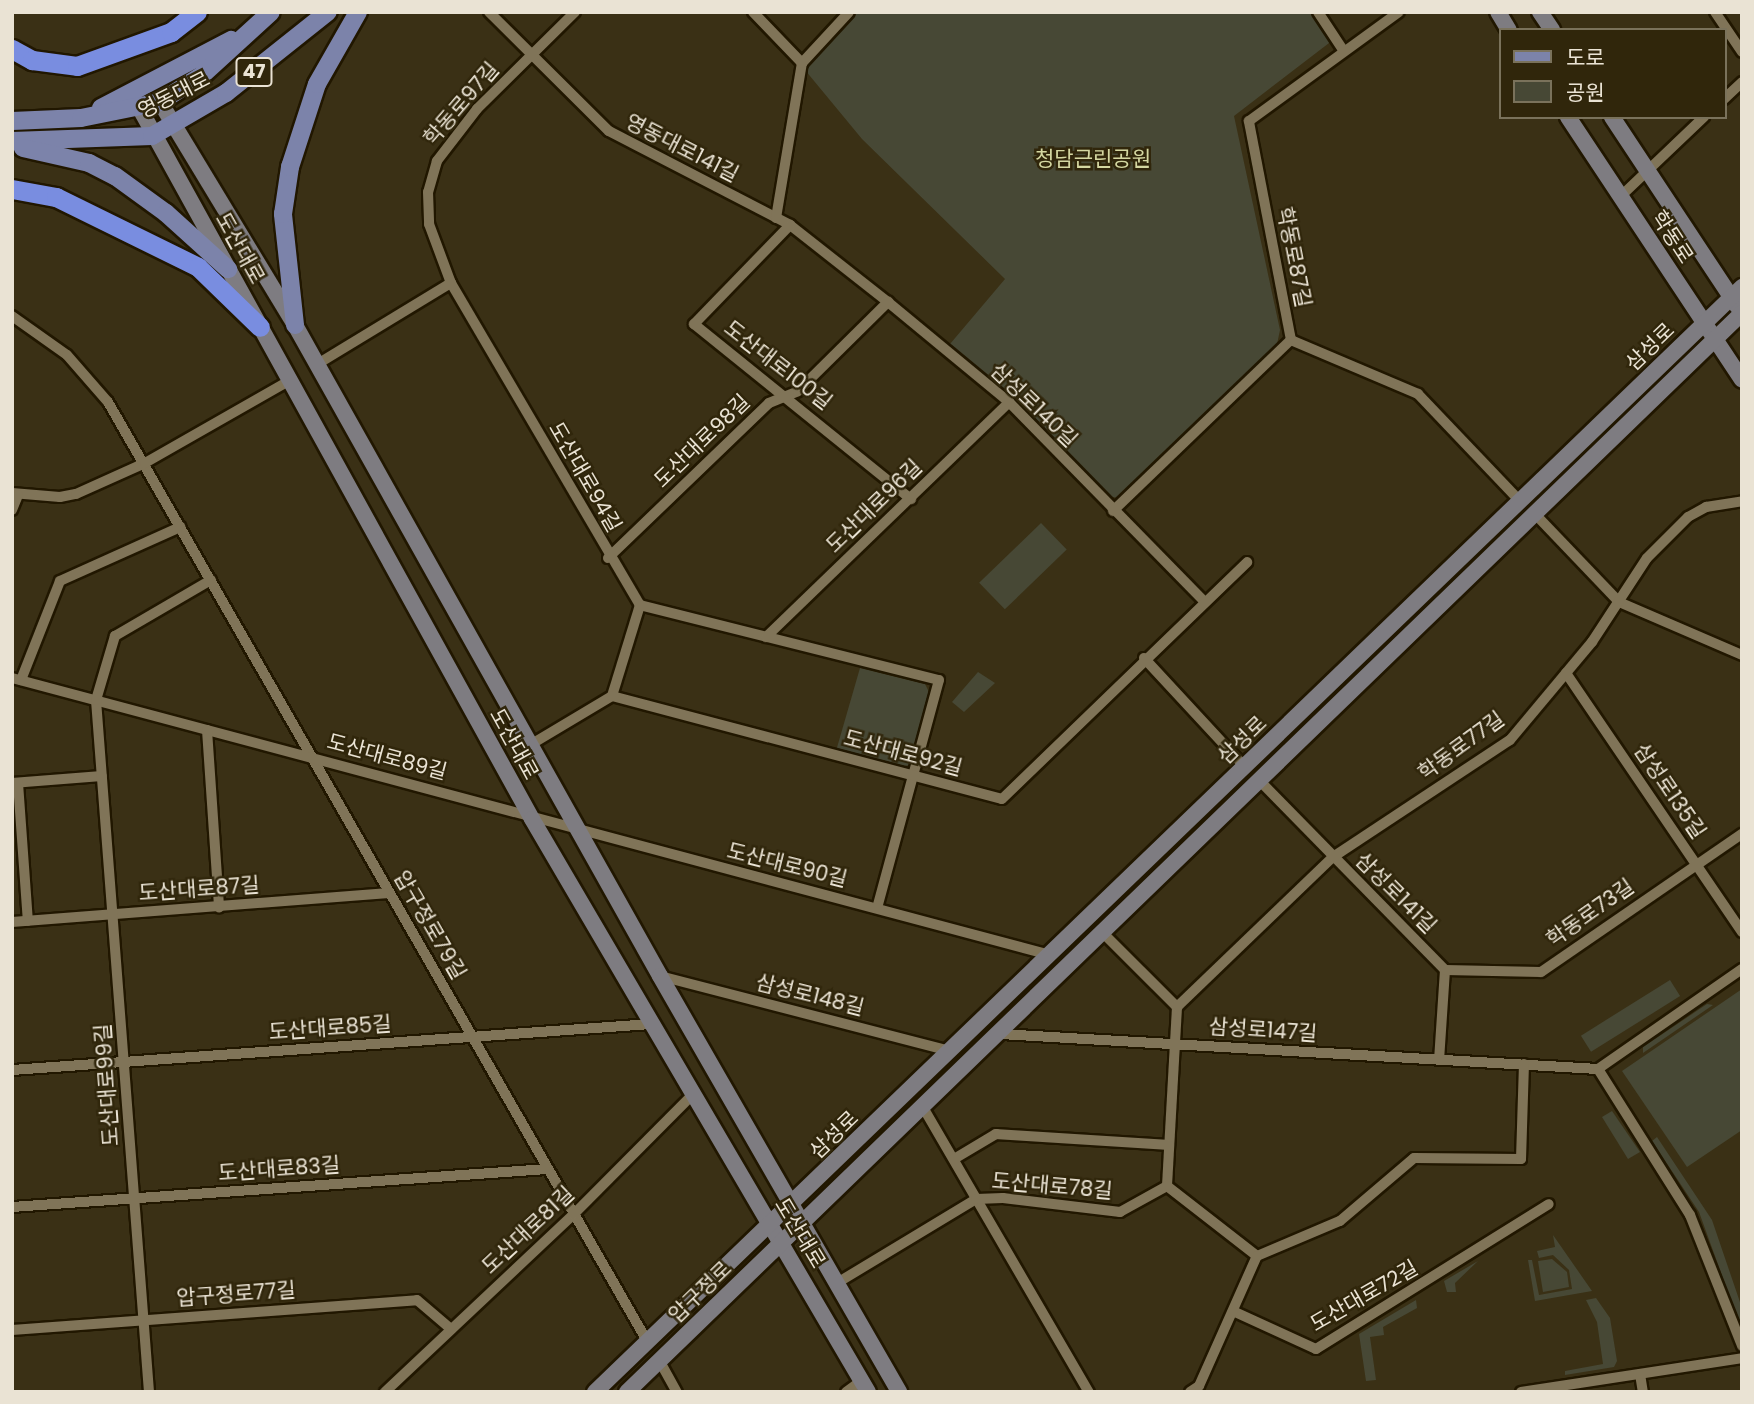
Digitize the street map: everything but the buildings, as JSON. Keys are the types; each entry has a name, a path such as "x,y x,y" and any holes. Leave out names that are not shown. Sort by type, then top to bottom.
{"highway":[{"path":"12,48 32,60 77,66 171,32 197,12"},
{"path":"12,189 56,197 189,262 260,327"}],"main road":[{"name":"영동대로","path":"12,121 81,118 160,103 202,75 271,12"},
{"name":"영동대로","path":"12,143 152,136 226,93 328,12"},
{"path":"295,326 283,224 289,167 317,85 358,12"},
{"path":"1498,12 1508,28"},
{"path":"1540,12 1551,28"},
{"path":"81,118 256,27"},
{"name":"도산대로","path":"160,103 295,326 660,976 900,1392"},
{"name":"도산대로","path":"139,107 152,136 532,819 772,1224 864,1386"},
{"name":"학동로","path":"1569,119 1742,380"},
{"name":"학동로","path":"1613,119 1736,292 1742,314"},
{"path":"12,143 89,163 115,176 166,213 228,269"},
{"name":"삼성로","path":"772,1224 1736,292"},
{"name":"삼성로","path":"803,1224 924,1109 1258,779 1742,314"},
{"name":"압구정로","path":"595,1392 772,1224"},
{"name":"압구정로","path":"627,1392 803,1224"}],"street":[{"name":"영동대로141길","path":"489,12 609,131 776,218"},
{"name":"학동로97길","path":"451,284 429,224 428,192 437,161 477,109 575,12"},
{"path":"753,12 802,63"},
{"path":"776,218 802,63 849,12"},
{"path":"1318,12 1343,50"},
{"name":"학동로87길","path":"1113,511 1291,340 1249,121 1343,50 1399,12"},
{"path":"1715,12 1726,28"},
{"path":"1726,28 1742,52"},
{"path":"1726,97 1742,82"},
{"path":"1621,196 1702,119"},
{"name":"삼성로140길","path":"776,218 790,225 888,302 1009,402 1205,602"},
{"name":"도산대로100길","path":"790,225 694,324 911,499"},
{"path":"316,365 451,284"},
{"name":"도산대로94길","path":"451,284 608,558 640,605"},
{"name":"도산대로98길","path":"608,558 769,403 788,398 888,302"},
{"name":"압구정로79길","path":"12,316 81,368 108,402 647,1341"},
{"path":"1291,340 1418,394 1521,502"},
{"path":"12,510 15,494 76,494 145,463 289,381"},
{"name":"도산대로96길","path":"766,638 1009,402"},
{"name":"학동로77길","path":"1177,1007 1333,857 1510,740 1566,673 1619,602 1647,558 1688,517 1706,507 1742,501"},
{"path":"1535,514 1619,602 1742,655"},
{"path":"17,679 60,581 180,527"},
{"path":"1205,602 1247,562"},
{"name":"도산대로99길","path":"149,1392 96,700 115,636 211,580"},
{"name":"도산대로92길","path":"612,696 1002,799 1144,658 1205,602"},
{"path":"530,745 612,696 640,605 939,680 877,908"},
{"path":"1144,658 1244,766"},
{"name":"삼성로135길","path":"1566,673 1742,932"},
{"name":"도산대로89길","path":"17,679 418,783 555,826"},
{"path":"207,730 219,908"},
{"path":"28,921 15,783 102,776"},
{"name":"삼성로141길","path":"1258,779 1445,970"},
{"name":"도산대로90길","path":"555,826 1050,955"},
{"name":"학동로73길","path":"1445,970 1541,972 1742,834"},
{"name":"도산대로87길","path":"12,922 389,893"},
{"path":"1102,933 1177,1007 1167,1186 1257,1256"},
{"path":"1742,969 1598,1069 1690,1215 1742,1346"},
{"path":"1439,1060 1445,970"},
{"name":"삼성로148길","path":"660,976 950,1051"},
{"name":"도산대로85길","path":"12,1070 652,1024"},
{"name":"삼성로147길","path":"1000,1034 1598,1069"},
{"path":"1189,1392 1199,1386 1235,1312 1257,1256 1340,1221 1415,1158 1521,1159 1524,1064"},
{"name":"도산대로81길","path":"385,1392 573,1215 694,1093"},
{"path":"924,1109 1088,1392"},
{"path":"954,1159 996,1135 1169,1144"},
{"name":"도산대로83길","path":"12,1207 548,1169"},
{"name":"도산대로78길","path":"837,1283 976,1199 1003,1198 1120,1212 1167,1186"},
{"name":"도산대로72길","path":"1235,1312 1316,1349 1549,1204"},
{"name":"압구정로77길","path":"12,1330 417,1300 452,1329"},
{"path":"1521,1392 1742,1358"},
{"path":"659,1360 677,1392"},
{"path":"1640,1374 1643,1392"},
{"path":"846,1392 864,1386"}],"green space":[{"name":"청담근린공원","path":"855,12 1314,12 1333,40 1234,116 1280,330 1276,349 1118,498 1108,496 1024,406 950,344 1005,279 862,139 805,70"},
{"path":"1041,523 1067,550 1005,609 979,583"},
{"path":"860,668 925,684 929,692 910,765 898,767 836,751"},
{"path":"978,672 995,683 964,712 952,702"},
{"path":"1670,980 1680,996 1591,1052 1581,1036"},
{"path":"1742,989 1742,1130 1687,1167 1622,1071"},
{"path":"1707,1004 1713,1005 1643,1053 1643,1047"},
{"path":"1612,1111 1640,1152 1628,1159 1602,1117"},
{"path":"1657,1137 1712,1220 1742,1308 1740,1325 1699,1212 1652,1141"},
{"path":"1553,1235 1592,1291 1535,1301 1528,1260 1532,1260 1539,1295 1572,1289 1569,1270 1553,1255 1539,1258 1537,1251 1555,1247"},
{"path":"1552,1259 1567,1272 1569,1287 1543,1292 1538,1261"},
{"path":"1478,1261 1455,1283 1456,1292 1447,1292 1444,1281"},
{"path":"1596,1298 1610,1318 1617,1361 1614,1367 1565,1375 1565,1371 1603,1364 1597,1322 1586,1300"},
{"path":"1416,1300 1417,1308 1383,1327 1384,1335 1370,1337 1376,1380 1366,1381 1359,1334"}]}
